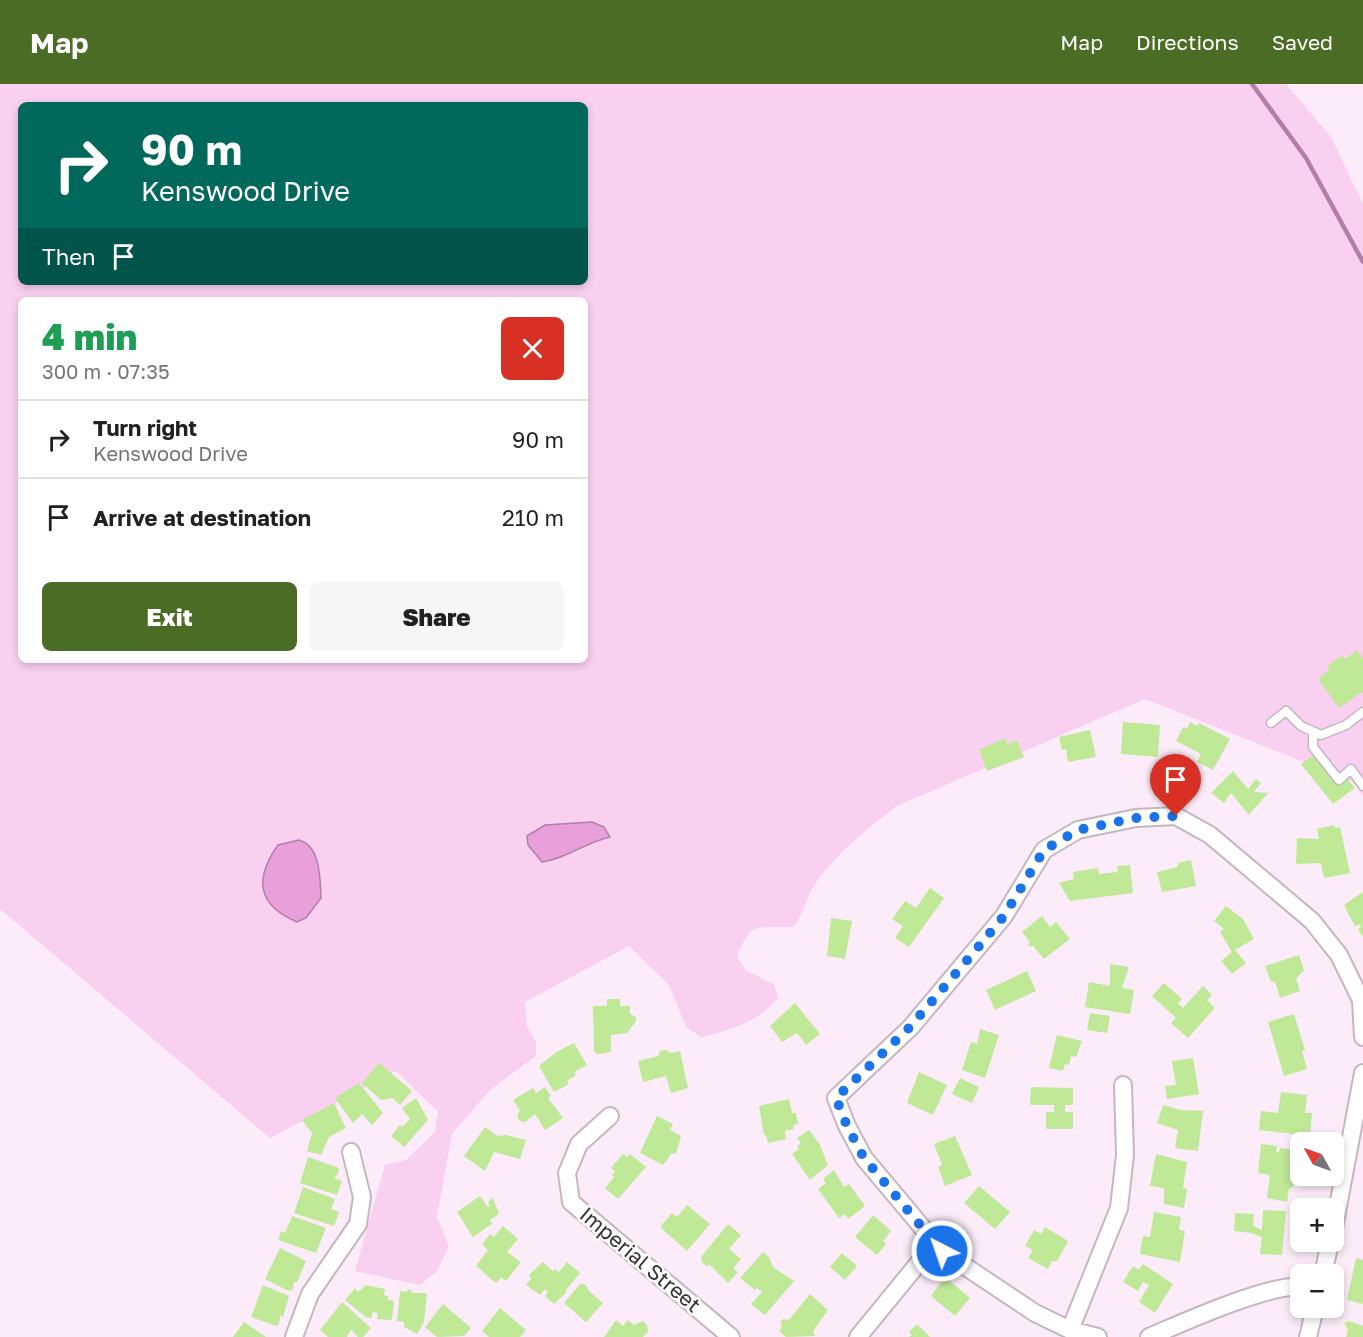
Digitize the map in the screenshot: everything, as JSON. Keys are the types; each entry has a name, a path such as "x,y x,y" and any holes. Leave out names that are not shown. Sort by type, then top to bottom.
{"street":[{"path":"1098,1337 1070,1330 1035,1313 942,1251 864,1158 847,1126 836,1098 910,1027 975,951 1004,916 1044,850 1078,830 1136,818 1176,816 1210,835 1312,921 1339,955 1361,1000 1363,1037"},
{"path":"1340,1198 1363,1072"},
{"path":"1070,1330 1119,1208 1125,1155 1123,1085"},
{"name":"Imperial Street","path":"610,1116 579,1144 567,1173 572,1202 731,1337"},
{"path":"294,1337 310,1293 358,1224 362,1197 351,1152"},
{"path":"858,1337 935,1243"},
{"path":"1149,1337 1290,1286"},
{"path":"1308,1337 1313,1318"}],"lane":[{"path":"1271,723 1286,711 1314,733 1322,735 1332,732 1363,712"},
{"path":"1314,733 1313,747 1339,780 1351,770 1363,786"}],"shaded area":[{"path":"0,84 1286,84 1331,137 1363,204 1363,796 1352,781 1145,699 897,806 863,833 822,874 793,927 757,928 746,937 737,957 746,971 774,984 778,998 753,1019 733,1028 701,1037 686,1027 669,985 629,946 525,1002 527,1027 536,1042 536,1056 490,1090 452,1134 437,1217 449,1247 437,1271 420,1285 355,1271 385,1165 406,1160 435,1132 438,1112 396,1071 270,1138 0,909"},
{"path":"592,822 604,827 610,837 559,858 542,862 528,845 527,836 545,825"},
{"path":"299,840 312,849 315,856 318,864 321,898 306,918 297,922 274,908 267,899 263,880 270,857 278,845"}],"building":[{"path":"1357,650 1363,658 1363,694 1362,692 1339,708 1318,679 1330,670 1327,666 1342,655 1345,659"},
{"path":"1123,722 1160,725 1158,757 1121,754"},
{"path":"1190,722 1197,726 1199,723 1230,739 1213,770 1197,762 1201,754 1176,741 1183,727 1187,729"},
{"path":"1090,730 1096,757 1068,762 1066,749 1062,750 1059,737"},
{"path":"1005,738 1007,744 1017,740 1024,757 987,771 979,750"},
{"path":"1315,754 1338,784 1347,778 1355,788 1333,804 1301,764"},
{"path":"1233,771 1248,789 1256,779 1261,783 1254,792 1268,793 1249,815 1231,793 1224,803 1211,793"},
{"path":"1334,825 1335,828 1340,827 1350,873 1324,878 1321,863 1296,864 1297,838 1319,839 1317,829"},
{"path":"1191,860 1196,886 1162,892 1157,872 1178,867 1178,863"},
{"path":"1130,865 1133,893 1070,901 1059,883 1074,879 1073,872 1098,868 1099,874 1118,872 1117,866"},
{"path":"930,888 944,898 909,947 895,938 903,926 892,919 905,901 916,908"},
{"path":"1363,892 1363,937 1358,929 1361,927 1359,924 1355,926 1344,905"},
{"path":"1226,906 1243,919 1254,939 1235,950 1246,963 1232,974 1221,961 1232,952 1220,932 1224,929 1214,921"},
{"path":"1042,916 1050,927 1056,922 1070,939 1044,959 1032,945 1030,947 1028,944 1030,942 1022,932"},
{"path":"831,918 852,921 845,959 827,956"},
{"path":"1299,955 1304,971 1296,978 1300,991 1280,998 1275,981 1271,982 1265,966"},
{"path":"1110,964 1129,967 1122,988 1134,990 1130,1014 1085,1007 1089,982 1110,986"},
{"path":"1027,971 1036,991 995,1010 986,990"},
{"path":"1164,983 1182,999 1178,1003 1183,1008 1203,986 1212,995 1207,1000 1215,1008 1188,1038 1171,1023 1176,1018 1152,996"},
{"path":"607,999 620,999 620,1006 630,1006 630,1014 636,1017 636,1021 627,1033 611,1035 611,1052 598,1054 594,1052 593,1006 607,1006"},
{"path":"795,1003 820,1034 806,1045 797,1033 782,1042 770,1026"},
{"path":"1090,1013 1110,1016 1107,1033 1087,1030"},
{"path":"1294,1014 1305,1050 1302,1051 1307,1069 1284,1076 1268,1022"},
{"path":"980,1029 999,1035 985,1078 962,1070 971,1042 977,1044"},
{"path":"1057,1035 1082,1041 1076,1057 1071,1056 1069,1065 1065,1064 1063,1071 1049,1068"},
{"path":"574,1043 587,1065 574,1072 576,1075 567,1081 569,1084 554,1092 539,1066 555,1053"},
{"path":"666,1050 670,1053 680,1051 688,1088 671,1093 666,1076 643,1082 638,1061 658,1056 660,1051"},
{"path":"1193,1058 1199,1094 1167,1099 1165,1086 1176,1085 1172,1061"},
{"path":"379,1063 412,1091 400,1105 392,1098 381,1100 362,1083"},
{"path":"919,1072 947,1085 933,1115 907,1103"},
{"path":"960,1078 979,1087 972,1103 952,1094"},
{"path":"359,1083 383,1113 372,1125 362,1114 353,1123 335,1098"},
{"path":"545,1087 551,1096 548,1098 563,1118 545,1130 535,1114 525,1122 520,1121 517,1116 520,1110 513,1100 533,1088 536,1093"},
{"path":"1031,1087 1073,1088 1073,1105 1065,1105 1065,1112 1073,1112 1073,1129 1046,1129 1046,1112 1054,1112 1054,1105 1030,1105"},
{"path":"1281,1092 1307,1095 1305,1113 1312,1113 1310,1132 1290,1134 1259,1130 1261,1111 1278,1113"},
{"path":"416,1098 428,1120 404,1147 391,1136 400,1125 402,1127 410,1119 402,1108"},
{"path":"789,1099 792,1113 796,1113 798,1124 793,1125 794,1129 785,1131 786,1139 768,1143 764,1135 759,1106"},
{"path":"334,1103 346,1128 329,1137 321,1155 307,1151 312,1133 302,1120"},
{"path":"1163,1105 1181,1110 1203,1111 1198,1151 1175,1148 1178,1130 1157,1123"},
{"path":"657,1116 673,1124 670,1130 681,1136 676,1154 672,1153 663,1165 640,1153"},
{"path":"485,1127 497,1136 506,1135 526,1140 520,1159 494,1152 485,1171 464,1156"},
{"path":"809,1130 819,1143 828,1165 810,1180 792,1154 799,1149 797,1146 801,1143 797,1138"},
{"path":"955,1136 972,1175 945,1186 938,1167 942,1165 934,1144"},
{"path":"1261,1144 1277,1146 1276,1152 1279,1152 1280,1148 1290,1150 1290,1186 1293,1186 1289,1188 1287,1202 1267,1198 1270,1175 1258,1173"},
{"path":"623,1154 627,1157 630,1154 646,1167 618,1199 605,1188 614,1177 612,1175 615,1171 611,1168"},
{"path":"1156,1154 1187,1162 1183,1188 1187,1189 1184,1208 1164,1204 1164,1188 1150,1186"},
{"path":"308,1157 339,1168 334,1178 342,1181 337,1195 300,1183"},
{"path":"834,1170 844,1187 849,1184 865,1206 848,1219 845,1214 839,1218 818,1189 826,1183 823,1179"},
{"path":"979,1186 1010,1212 995,1229 964,1203"},
{"path":"303,1187 335,1199 331,1209 339,1212 334,1226 294,1213"},
{"path":"480,1196 488,1207 490,1206 488,1202 493,1198 499,1214 490,1220 492,1224 473,1237 457,1212"},
{"path":"687,1205 710,1224 687,1251 660,1227 672,1213 677,1217"},
{"path":"1263,1210 1286,1211 1282,1255 1260,1254 1262,1237 1234,1231 1235,1213 1254,1214 1253,1226 1262,1230"},
{"path":"1154,1212 1181,1217 1179,1230 1185,1231 1180,1262 1140,1254 1143,1236 1150,1237"},
{"path":"873,1215 891,1231 883,1241 886,1244 877,1255 855,1237"},
{"path":"292,1216 326,1228 316,1253 278,1240 281,1231 285,1233"},
{"path":"728,1224 741,1235 729,1249 741,1259 733,1268 738,1272 728,1283 710,1265 706,1266 701,1257"},
{"path":"503,1226 518,1239 507,1252 521,1262 506,1281 501,1277 496,1283 476,1266 488,1250 482,1244 490,1234 494,1237"},
{"path":"1045,1227 1068,1241 1057,1261 1052,1261 1048,1269 1028,1258 1033,1250 1025,1246 1034,1230 1041,1234"},
{"path":"280,1248 306,1261 297,1282 294,1282 293,1289 289,1291 265,1279"},
{"path":"763,1252 769,1257 773,1267 794,1281 765,1315 751,1304 762,1292 757,1288 755,1290 740,1278"},
{"path":"842,1253 857,1266 845,1280 830,1267"},
{"path":"1356,1258 1363,1260 1363,1304 1347,1300"},
{"path":"543,1262 553,1271 555,1269 559,1272 567,1262 580,1273 565,1291 567,1292 554,1304 545,1296 548,1292 545,1289 540,1295 526,1285 531,1279 529,1275"},
{"path":"1143,1264 1173,1284 1155,1313 1139,1302 1149,1285 1143,1282 1138,1291 1123,1282 1133,1266 1139,1270"},
{"path":"945,1277 970,1298 955,1316 931,1296"},
{"path":"580,1284 585,1284 589,1291 603,1303 586,1322 564,1303"},
{"path":"263,1285 289,1296 283,1317 280,1316 279,1324 276,1326 251,1317"},
{"path":"366,1285 385,1289 384,1295 388,1296 388,1300 394,1301 392,1320 377,1319 378,1313 373,1312 371,1318 367,1318 345,1300 355,1288 358,1292"},
{"path":"409,1289 413,1293 427,1293 424,1322 417,1334 404,1327 404,1322 397,1321 400,1291 406,1292"},
{"path":"810,1294 828,1310 813,1331 815,1336 786,1337 779,1331 782,1327 780,1322 783,1319 789,1320"},
{"path":"342,1302 371,1328 363,1337 358,1337 351,1330 347,1337 328,1337 320,1330"},
{"path":"443,1304 471,1328 464,1336 437,1337 425,1327"},
{"path":"500,1308 526,1330 520,1337 489,1337 482,1331"},
{"path":"616,1320 623,1326 628,1320 634,1325 643,1321 648,1331 643,1337 604,1337"},
{"path":"1349,1321 1363,1326 1363,1337 1346,1337 1348,1330 1344,1323"},
{"path":"244,1322 266,1337 233,1337"},
{"path":"917,1324 930,1337 909,1337 912,1335 909,1332"}],"waterway":[{"path":"1252,84 1306,158 1363,262"}],"route":[{"path":"942,1251 864,1158 847,1126 836,1098 910,1027 975,951 1004,916 1044,850 1078,830 1136,818 1176,816"}]}
